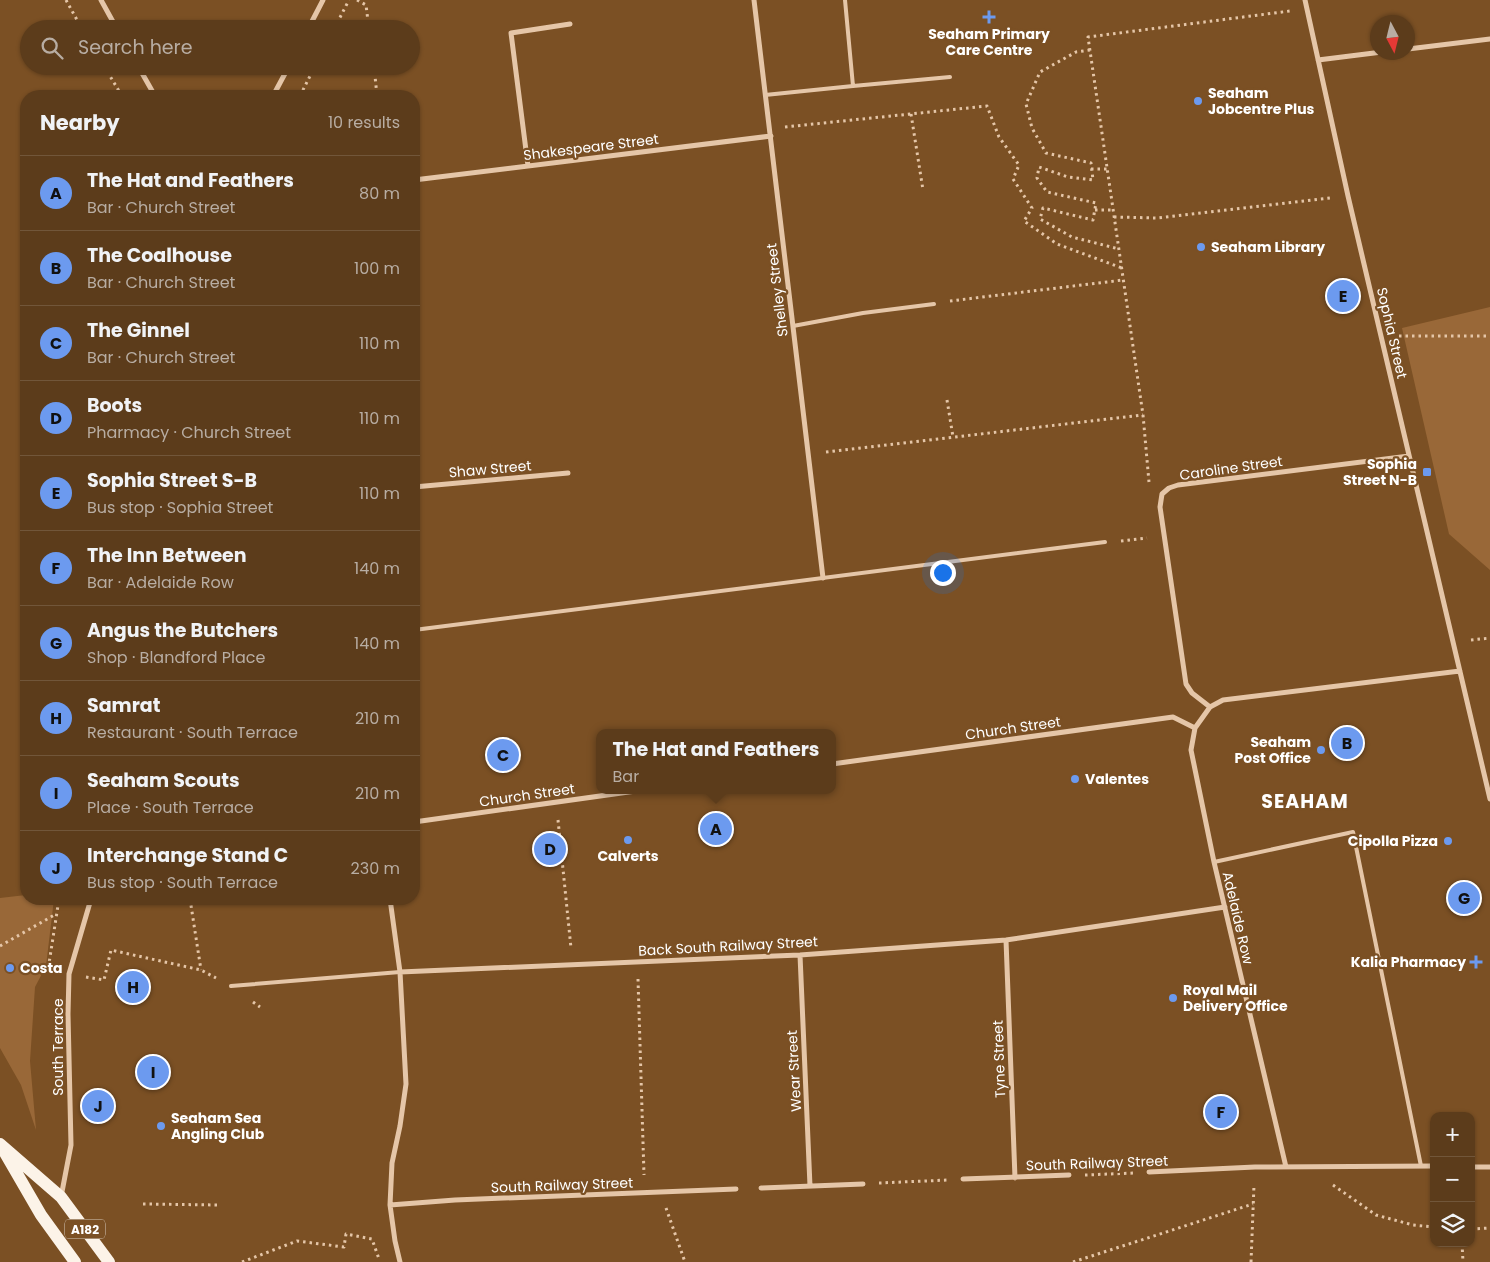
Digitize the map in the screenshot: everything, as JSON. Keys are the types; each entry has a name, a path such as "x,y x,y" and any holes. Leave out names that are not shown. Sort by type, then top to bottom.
{"main road":[{"name":"A182","path":"0,1144 61,1196 109,1262"},
{"name":"A182","path":"0,1144 41,1215 75,1262"}],"street":[{"path":"101,0 112,20"},
{"path":"313,20 323,0"},
{"name":"Shelley Street","path":"754,0 823,578"},
{"name":"Sophia Street","path":"1305,0 1348,196 1490,799"},
{"path":"528,166 511,33 570,24"},
{"path":"1415,48 1490,39"},
{"path":"1318,60 1370,54"},
{"path":"143,75 152,90"},
{"path":"276,90 284,75"},
{"name":"Shakespeare Street","path":"420,179 770,136"},
{"name":"Caroline Street","path":"1162,494 1169,488 1178,485 1409,456"},
{"name":"Shaw Street","path":"420,487 568,473"},
{"path":"1162,494 1160,507 1186,684 1192,693 1210,706 1222,700 1460,671"},
{"name":"Adelaide Row","path":"1210,706 1195,728 1190,750 1224,908 1286,1167"},
{"name":"Church Street","path":"836,763 1173,717 1195,728"},
{"name":"Church Street","path":"420,821 614,794"},
{"name":"South Terrace","path":"61,1196 71,1145 69,974 89,905"},
{"path":"391,905 400,972 406,1084 392,1163 390,1205 400,1262"},
{"name":"Back South Railway Street","path":"400,972 800,955 1006,940 1224,908"},
{"name":"Tyne Street","path":"1006,940 1014,1178"},
{"name":"Wear Street","path":"800,955 810,1186"},
{"name":"South Railway Street","path":"1150,1172 1255,1166 1430,1166"},
{"path":"1475,1167 1490,1167"},
{"name":"South Railway Street","path":"963,1180 1070,1175"},
{"path":"761,1188 863,1184"},
{"name":"South Railway Street","path":"390,1205 455,1200 736,1189"}],"lane":[{"path":"845,0 853,86"},
{"path":"766,95 950,77"},
{"path":"793,326 864,313 934,304"},
{"path":"420,629 1105,542"},
{"path":"1214,862 1353,832 1420,1166"},
{"name":"Back South Railway Street","path":"230,986 400,972"}],"path":[{"path":"66,0 77,20"},
{"path":"339,20 349,0"},
{"path":"357,0 366,5 368,20"},
{"path":"1162,494 1148,481 1143,415 1088,37 1307,9"},
{"path":"1090,50 1076,52 1040,72 1026,104 1032,128 1046,153 1090,163 1092,180 1068,177 1039,167 1037,178 1047,192 1096,203 1093,220 1043,208 1040,219 1072,237 1119,249"},
{"path":"109,75 118,90"},
{"path":"303,90 310,75"},
{"path":"375,75 376,90"},
{"path":"770,129 986,106 999,137 1019,165 1013,179 1032,208 1024,221 1057,244 1122,268"},
{"path":"911,114 923,190"},
{"path":"1091,170 1107,170"},
{"path":"1114,217 1158,218 1348,196"},
{"path":"1095,210 1113,210"},
{"path":"944,302 1123,280"},
{"path":"1381,336 1490,336"},
{"path":"947,400 953,437"},
{"path":"808,454 1143,415"},
{"path":"1105,542 1165,536"},
{"path":"556,802 572,965"},
{"path":"58,905 48,970 104,980 111,950 201,970 230,986 260,1007"},
{"path":"191,905 201,970"},
{"path":"0,946 57,914"},
{"path":"638,962 645,1193"},
{"path":"1251,1262 1255,1166"},
{"name":"South Railway Street","path":"1070,1175 1150,1172"},
{"path":"863,1184 963,1180"},
{"path":"1329,1182 1376,1215 1413,1225 1430,1227"},
{"path":"660,1192 684,1262"},
{"path":"143,1204 219,1205"},
{"path":"1073,1262 1253,1204"},
{"path":"1475,1229 1490,1228"},
{"path":"242,1262 297,1242 344,1247 346,1234 372,1239 380,1262"},
{"path":"1462,1247 1463,1262"}],"shaded area":[{"path":"1490,307 1490,570 1449,534 1402,328"},
{"path":"20,896 20,905 53,905 46,966 35,987 30,1061 36,1130 21,1085 0,1048 0,898"}],"place":[{"name":"Seaham Primary Care Centre","path":"989,17"},
{"name":"Seaham Jobcentre Plus","path":"1198,101"},
{"name":"Seaham Library","path":"1201,247"},
{"name":"Sophia Street S-B","path":"1343,296"},
{"name":"Sophia Street N-B","path":"1427,472"},
{"name":"The Coalhouse","path":"1347,743"},
{"name":"Seaham Post Office","path":"1321,750"},
{"name":"The Ginnel","path":"503,755"},
{"name":"Valentes","path":"1075,779"},
{"name":"The Hat and Feathers","path":"716,829"},
{"name":"Calverts","path":"628,840"},
{"name":"Cipolla Pizza","path":"1448,841"},
{"name":"Boots","path":"550,849"},
{"name":"Angus the Butchers","path":"1464,898"},
{"name":"Kalia Pharmacy","path":"1476,962"},
{"name":"Costa","path":"10,968"},
{"name":"Samrat","path":"133,987"},
{"name":"Royal Mail Delivery Office","path":"1173,998"},
{"name":"Seaham Scouts","path":"153,1072"},
{"name":"Interchange Stand C","path":"98,1106"},
{"name":"The Inn Between","path":"1221,1112"},
{"name":"Seaham Sea Angling Club","path":"161,1126"}],"district":[{"name":"SEAHAM","path":"1305,801"}]}
